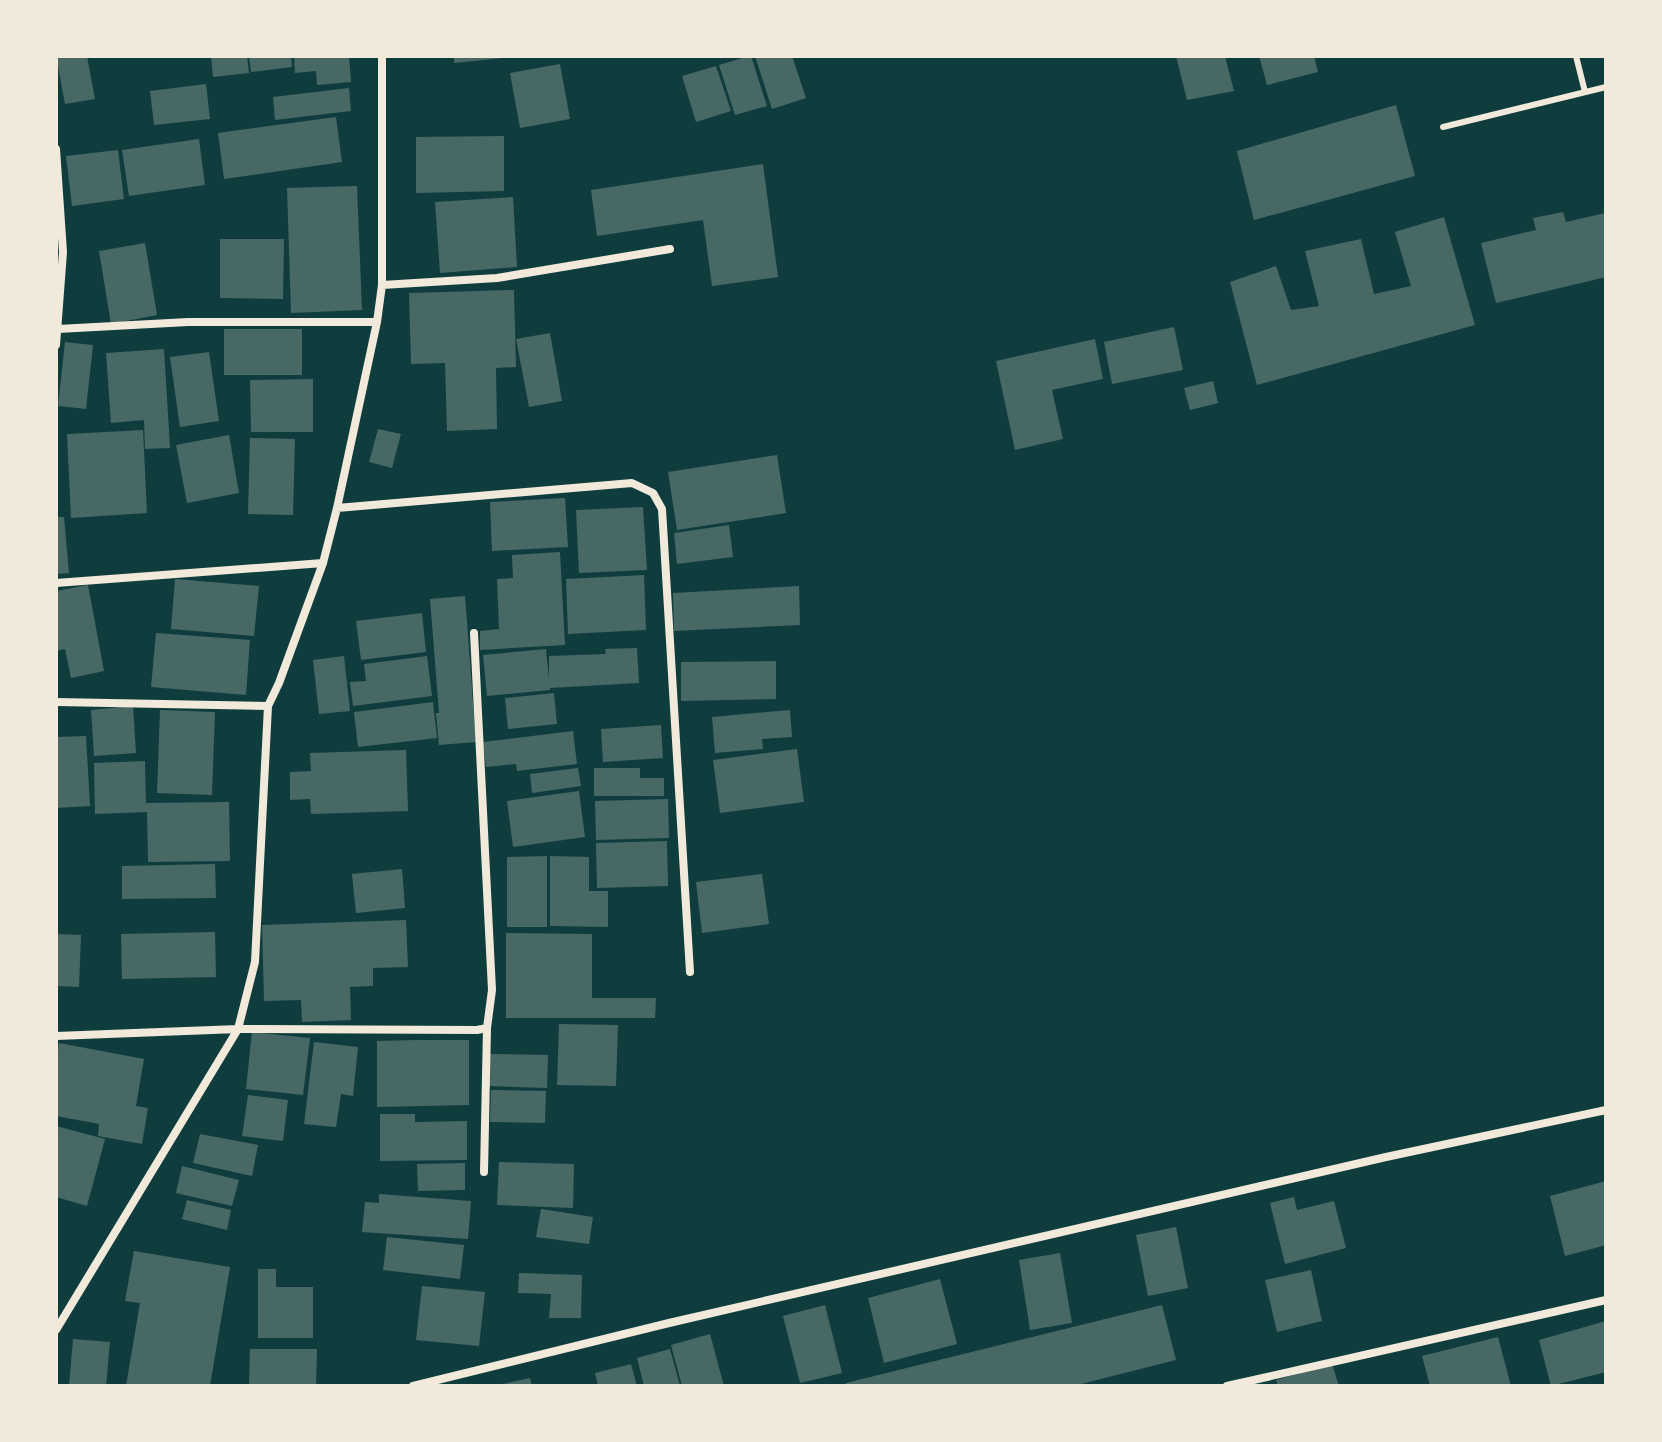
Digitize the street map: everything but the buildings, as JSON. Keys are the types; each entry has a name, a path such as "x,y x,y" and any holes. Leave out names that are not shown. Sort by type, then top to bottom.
{"street":[{"path":"56,1330 238,1029 255,962 268,706 323,563 377,322 382,285 382,56"},
{"path":"56,149 60,253 56,345"},
{"path":"382,285 497,278 670,249"},
{"path":"58,329 188,322 377,322"},
{"path":"337,508 632,483 653,493 662,509 690,972"},
{"path":"56,583 323,563"},
{"path":"474,633 492,990 487,1028 484,1172"},
{"path":"56,702 268,706"},
{"path":"56,1036 238,1029 487,1028"},
{"path":"413,1386 669,1323 1370,1160 1606,1110"},
{"path":"1227,1386 1606,1300"}],"lane":[{"path":"1576,56 1585,92"},
{"path":"1443,127 1606,87"}]}
